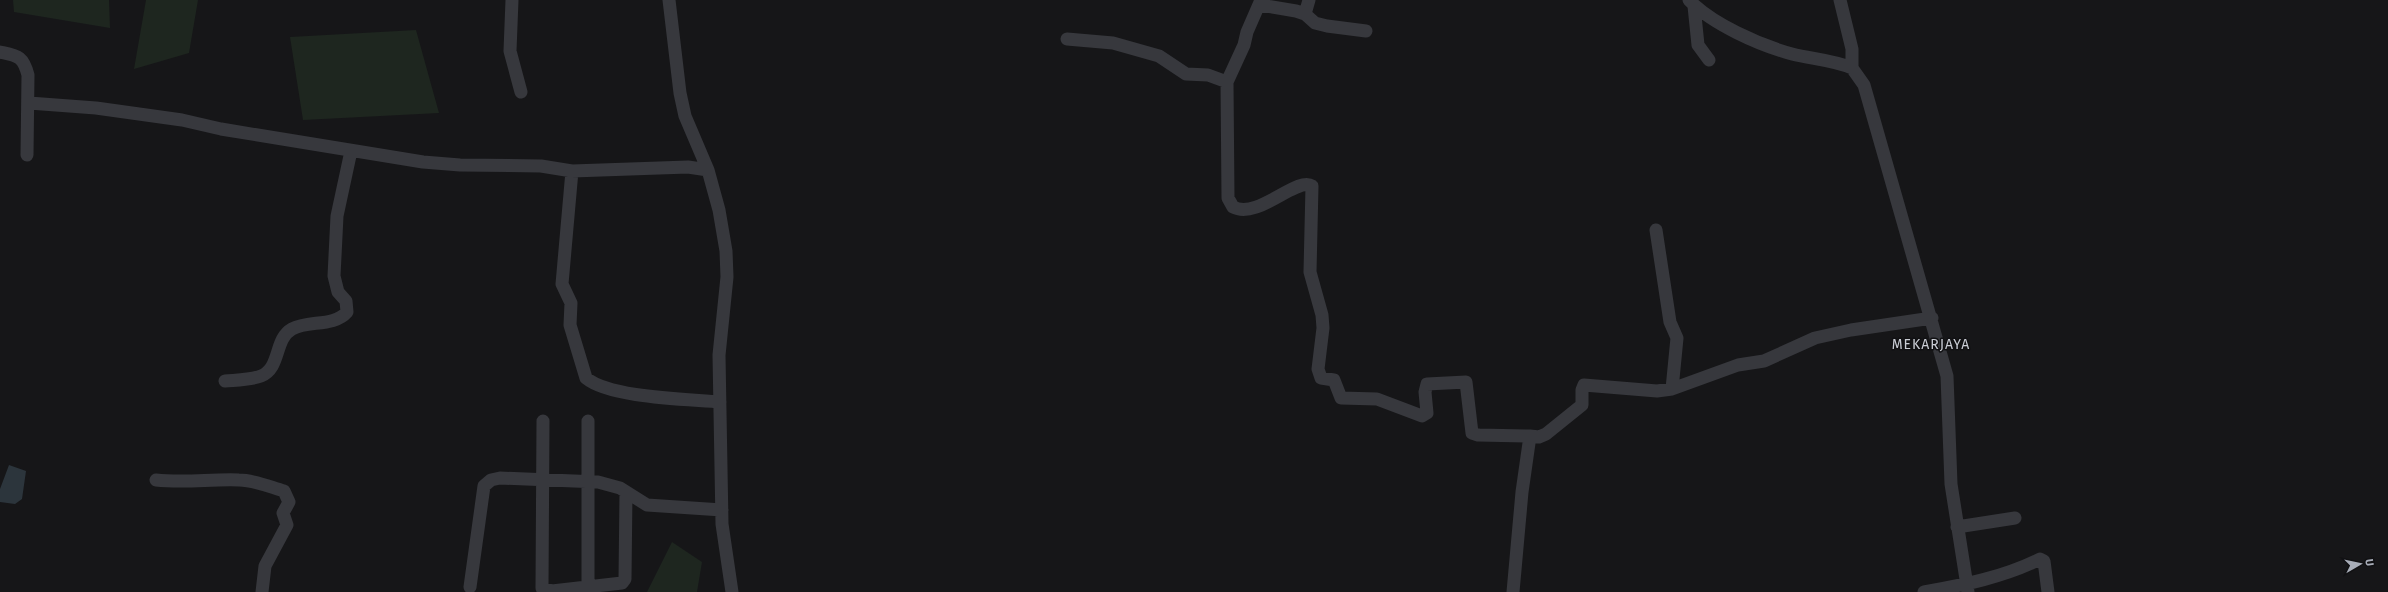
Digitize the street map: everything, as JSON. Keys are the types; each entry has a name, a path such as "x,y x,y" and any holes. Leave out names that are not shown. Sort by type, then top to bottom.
{"street":[{"path":"512,0 510,51 521,92"},
{"path":"669,0 680,93 685,116 708,170 720,217 727,264 719,355 722,510 725,556 732,592"},
{"path":"1305,14 1309,0"},
{"path":"1840,0 1852,49 1852,68"},
{"path":"1366,30 1315,23 1305,14 1260,2 1247,32 1244,45 1227,82 1228,190 1230,202 1233,207 1241,210 1256,208 1302,186 1312,186 1310,272 1322,316 1323,328 1318,369 1320,378 1334,380 1341,398 1377,399 1422,416 1427,413 1425,392 1427,384 1466,382 1472,433 1478,435 1539,437 1546,434 1582,405 1582,390 1584,384 1658,391 1672,389 1738,365 1764,360 1815,338 1851,330 1932,318"},
{"path":"1691,3 1726,27 1790,53 1844,64 1852,68 1864,85 1932,318 1948,388 1950,478 1968,588"},
{"path":"1691,3 1698,45 1709,60"},
{"path":"1068,39 1113,43 1159,56 1186,74 1208,75 1227,82"},
{"path":"0,52 20,57 25,62 28,75 29,103 26,135 27,155"},
{"path":"29,103 96,108 182,120 221,129 351,151 460,165 541,166 572,171 680,167 708,170"},
{"path":"225,381 262,376 273,363 285,334 293,328 333,320 347,312 346,301 338,292 334,276 337,216 351,151"},
{"path":"572,171 562,284 571,303 570,325 586,378 600,386 646,396 720,402"},
{"path":"1656,230 1670,322 1677,338 1672,389"},
{"path":"543,421 544,480 542,588 546,591 588,588 618,584 625,579 626,492"},
{"path":"588,421 588,588"},
{"path":"1513,592 1522,492 1530,436"},
{"path":"470,587 484,486 490,480 500,478 589,481 611,484 647,505 722,510"},
{"path":"156,480 180,483 210,480 241,480 284,491 289,502 283,513 287,525 265,566 262,592"},
{"path":"1957,527 2015,518"},
{"path":"1924,592 1968,588 2043,559 2048,592"}],"shaded area":[{"path":"13,0 109,0 110,28 14,12"},
{"path":"146,0 198,0 189,53 134,69"},
{"path":"416,30 439,113 303,120 290,37"},
{"path":"9,465 26,471 22,499 15,504 0,502 0,489"},
{"path":"672,542 702,562 697,592 647,592"}],"district":[{"name":"MEKARJAYA","path":"1931,344"}]}
